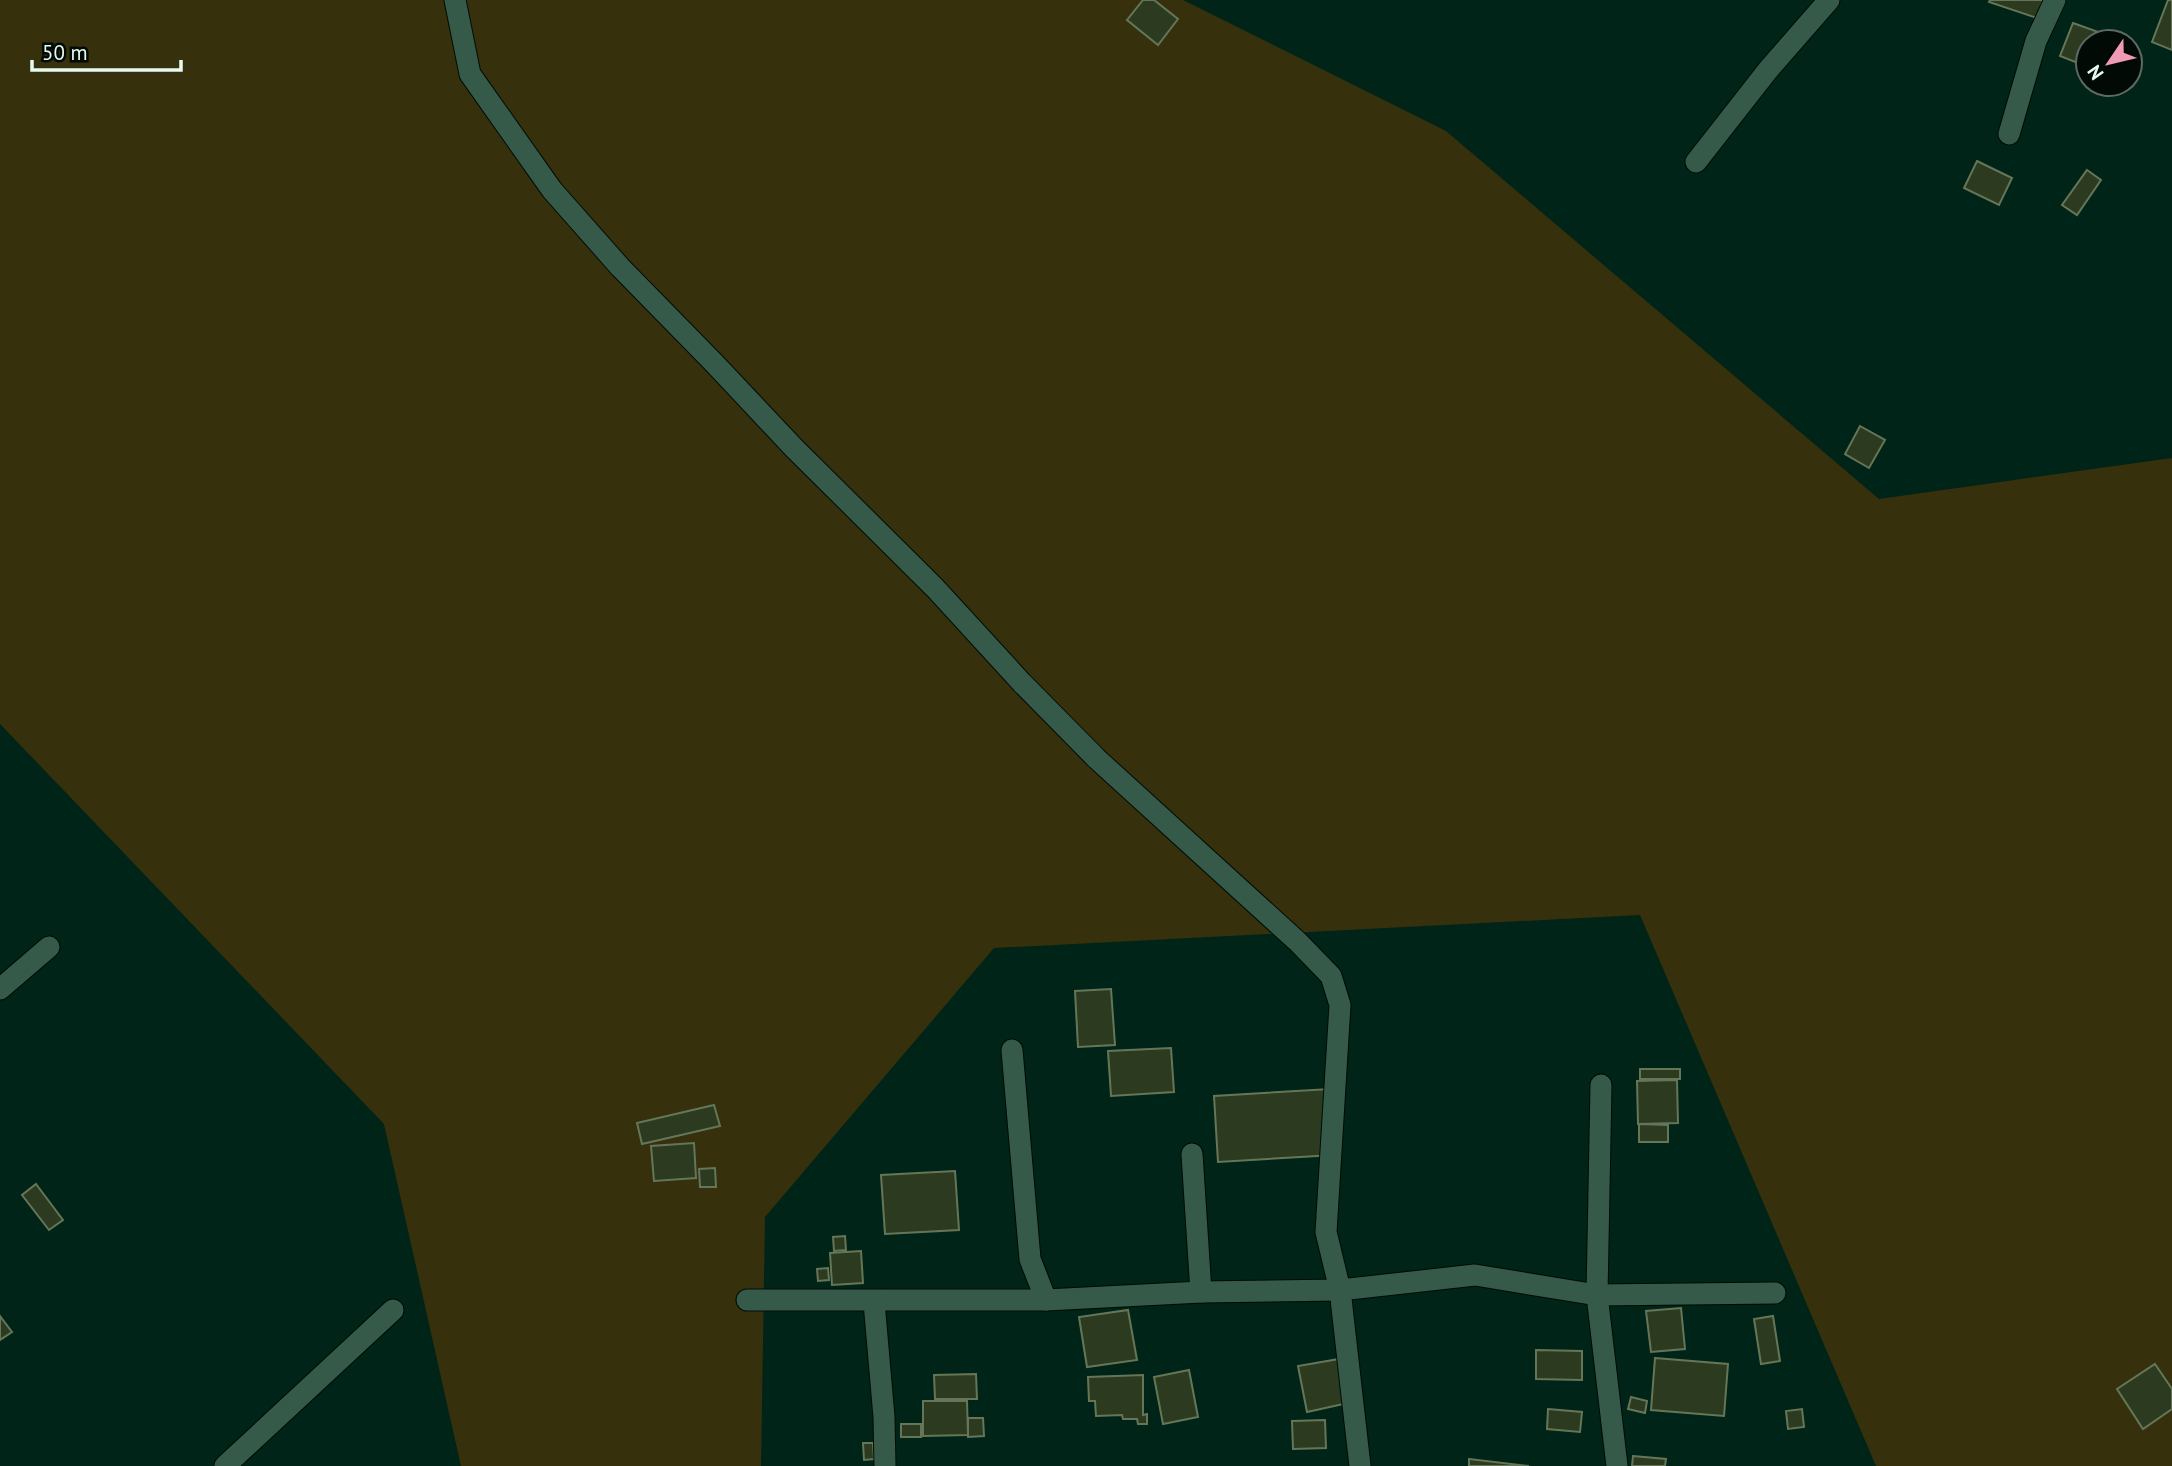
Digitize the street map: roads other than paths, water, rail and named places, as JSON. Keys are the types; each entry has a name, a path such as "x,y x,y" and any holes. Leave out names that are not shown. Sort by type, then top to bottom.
{"street":[{"path":"455,0 470,74 552,190 620,268 794,448 935,588 1021,683 1097,759 1298,942 1331,976 1340,1005 1326,1232 1340,1290 1360,1466"},
{"path":"1696,162 1768,69 1829,0"},
{"path":"2009,134 2035,41 2055,0"},
{"path":"0,989 49,947"},
{"path":"1012,1050 1030,1259 1046,1300"},
{"path":"1601,1085 1597,1295 1618,1466"},
{"path":"1192,1154 1201,1292"},
{"path":"747,1300 1046,1300 1201,1292 1340,1290 1475,1275 1597,1295 1775,1293"},
{"path":"874,1302 884,1417 885,1466"},
{"path":"225,1466 393,1310"}]}
